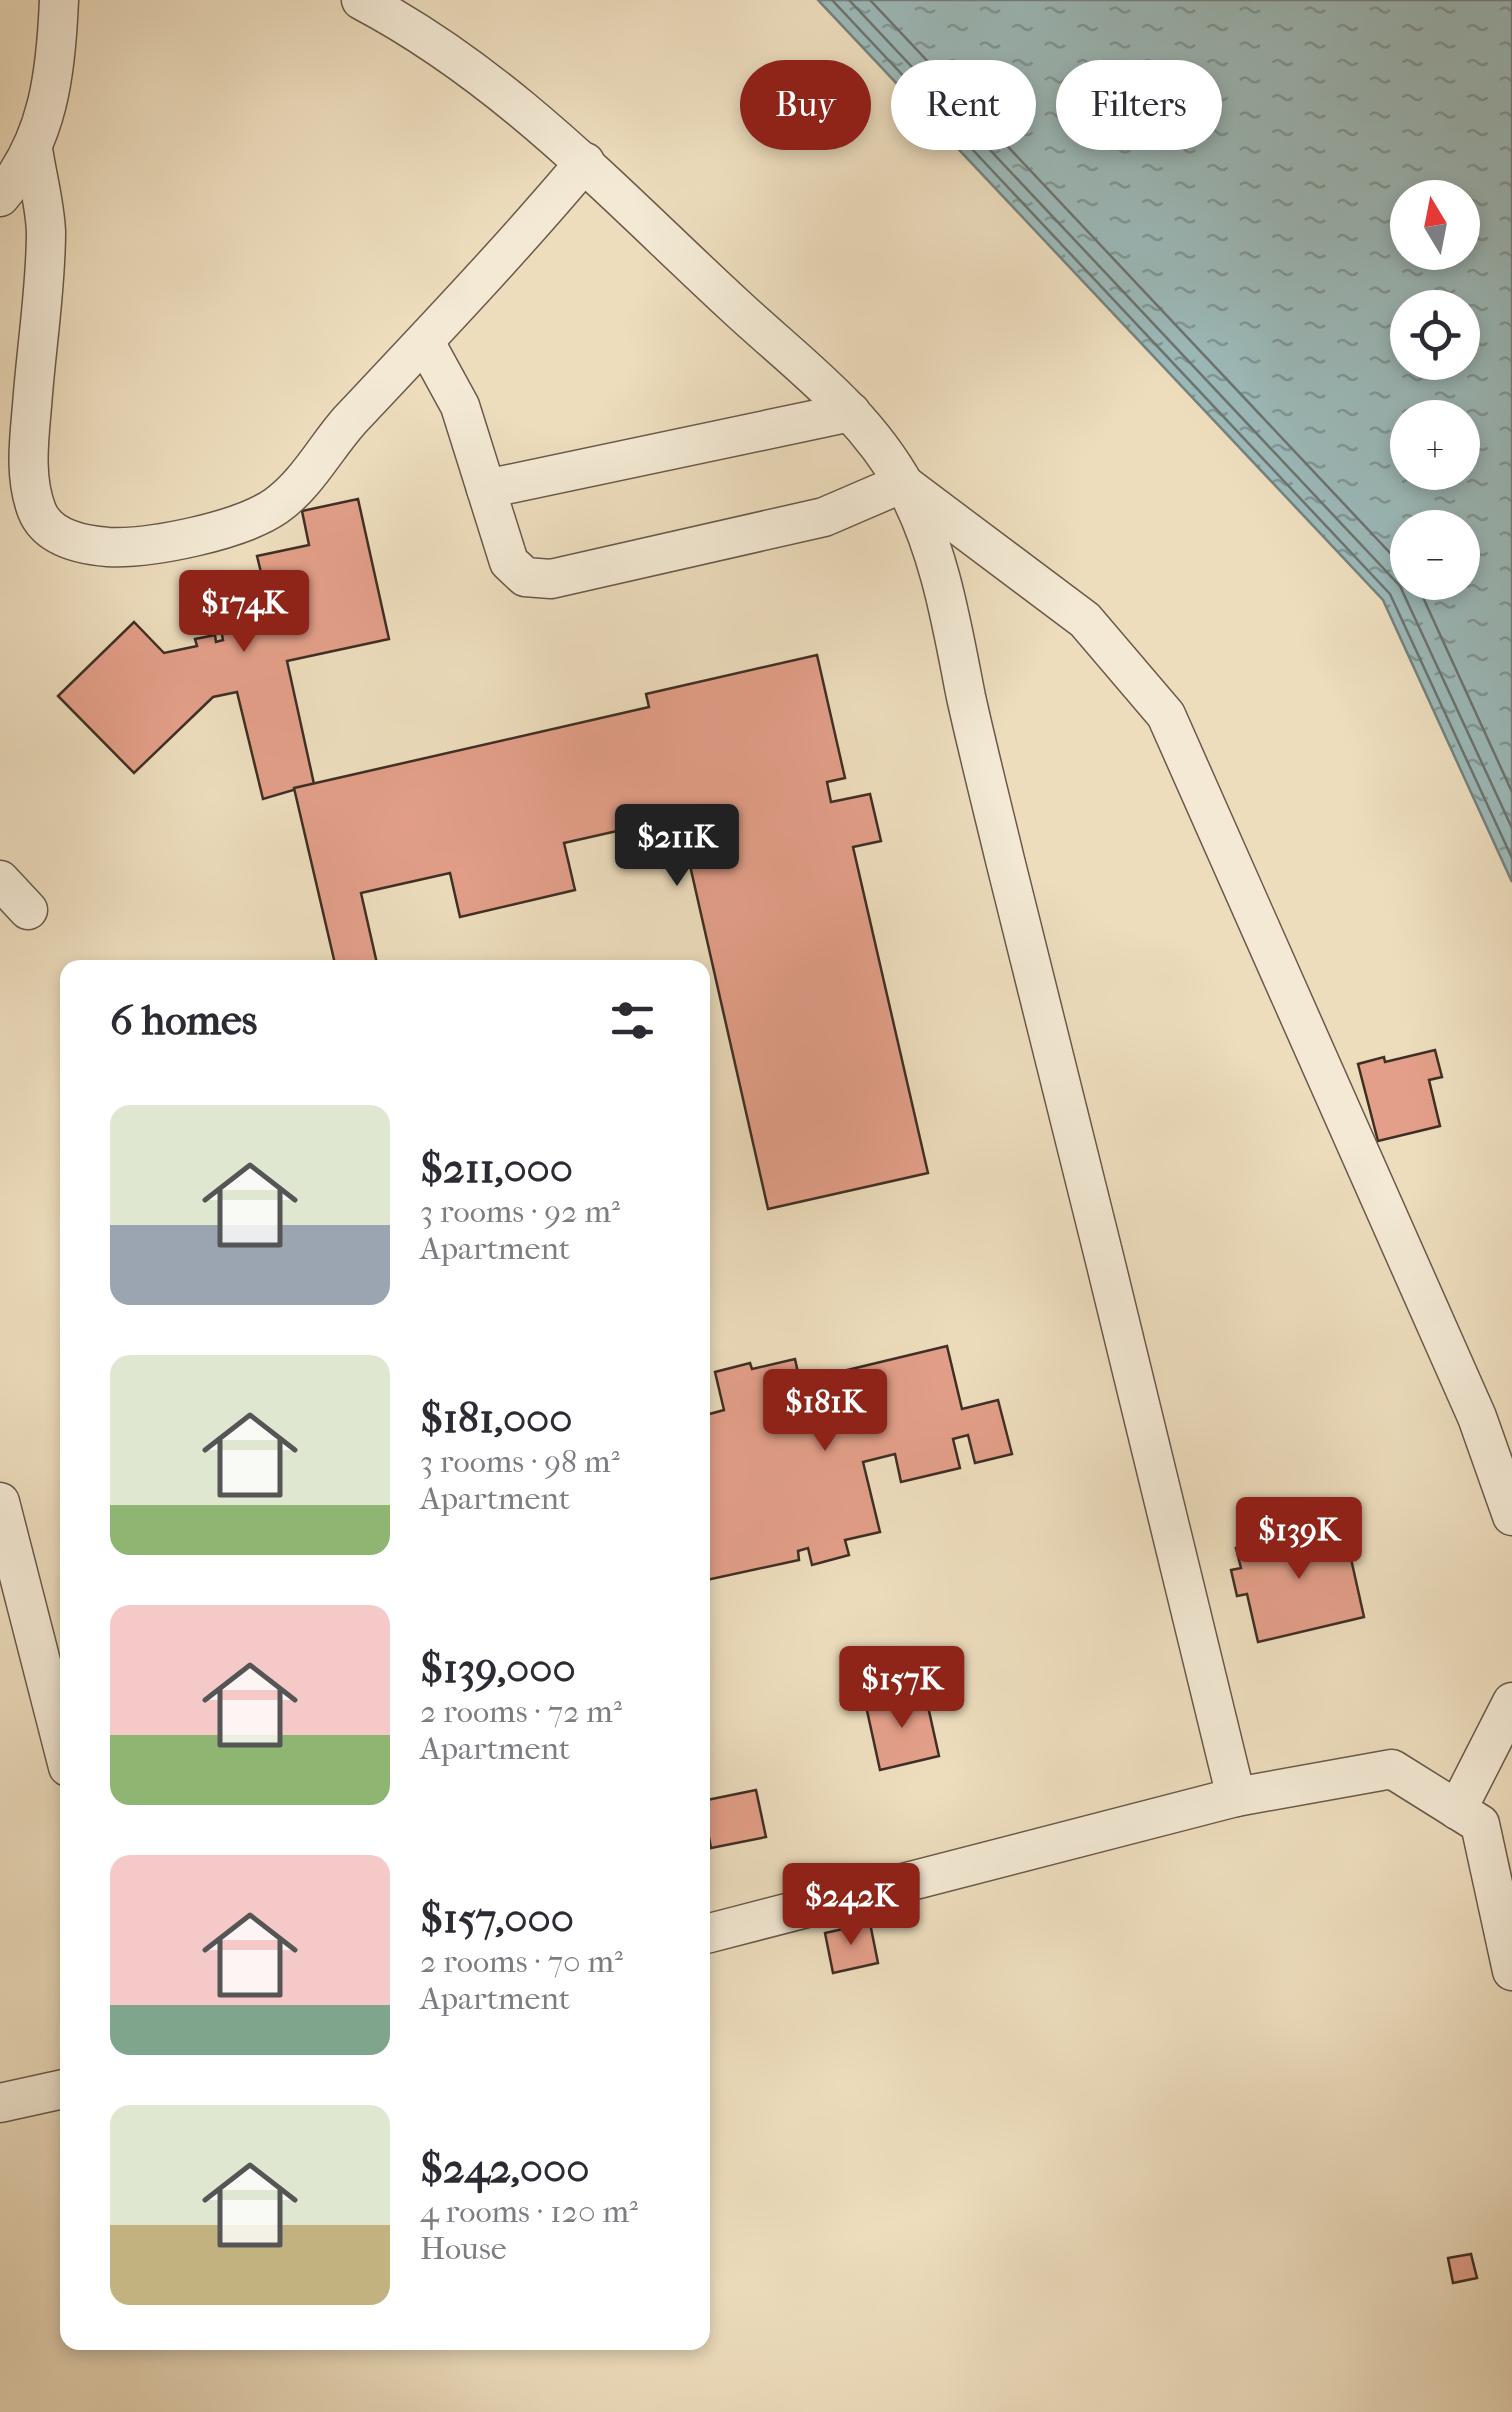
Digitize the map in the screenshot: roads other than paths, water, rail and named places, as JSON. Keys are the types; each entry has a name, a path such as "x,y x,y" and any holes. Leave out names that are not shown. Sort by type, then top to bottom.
{"lane":[{"path":"0,197 33,149 48,104 59,0"},
{"path":"362,0 425,36 473,70 585,162 851,412 880,446 903,483 925,533 953,631 976,745 1236,1796"},
{"path":"33,149 46,230 28,460 37,511 44,524 57,533 88,545 113,547 213,533 264,513 302,482 346,426 498,265 585,162"},
{"path":"425,342 460,406 509,562 525,576 551,579 824,517 903,483"},
{"path":"486,489 851,412"},
{"path":"903,483 1085,620 1166,715 1476,1416 1512,1516"},
{"path":"0,880 28,910"},
{"path":"0,1502 60,1737"},
{"path":"1457,1810 1512,1702"},
{"path":"710,1932 1236,1796 1392,1769 1480,1824 1512,1971"},
{"path":"0,2103 60,2090"}],"water":[{"path":"818,0 1512,0 1512,882 1383,600 959,150 1036,150 1036,60 891,60 891,78"}]}
